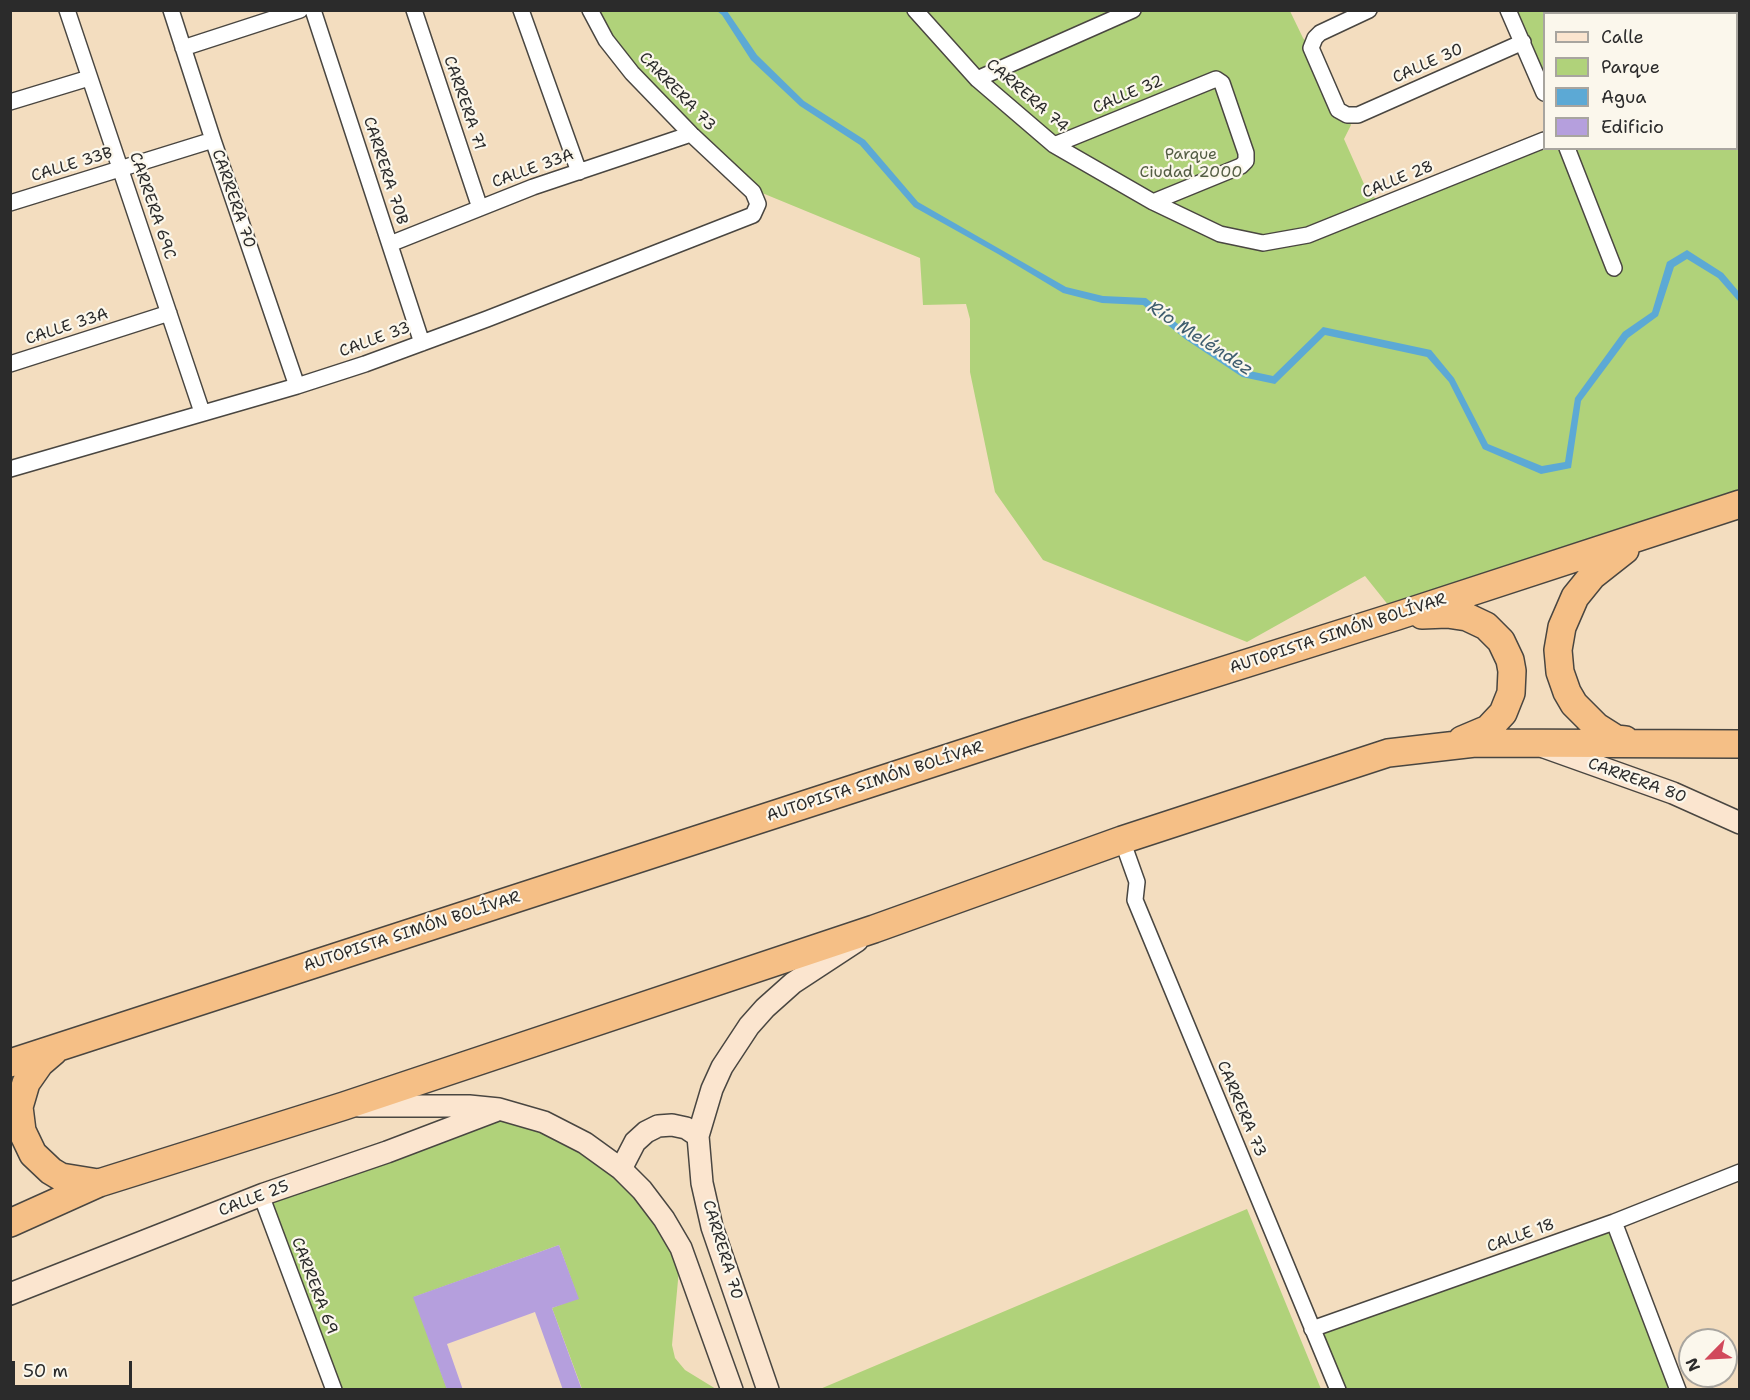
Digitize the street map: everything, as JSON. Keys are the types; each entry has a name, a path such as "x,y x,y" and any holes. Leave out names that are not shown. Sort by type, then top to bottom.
{"highway":[{"name":"AUTOPISTA SIMÓN BOLÍVAR","path":"11,1062 1740,504"},
{"path":"1642,537 1604,565 1587,581 1575,597 1562,627 1559,640 1559,662 1567,692 1580,712 1597,727 1616,739 1656,745"},
{"path":"16,1223 99,1183 344,1106 874,929 1122,840 1388,753 1468,739 1488,729 1503,713 1511,693 1512,671 1501,640 1486,626 1467,617 1447,614 1396,616"},
{"path":"1411,749 1475,743 1740,744"},
{"path":"59,1046 39,1062 26,1083 19,1107 22,1131 33,1154 51,1171 62,1177 99,1183"}],"street":[{"name":"CARRERA 69C","path":"67,10 202,412"},
{"name":"CARRERA 70","path":"171,10 297,386"},
{"path":"183,48 300,10"},
{"name":"CARRERA 70B","path":"313,10 422,343"},
{"name":"CARRERA 71","path":"414,10 480,208"},
{"path":"520,10 579,172"},
{"name":"CARRERA 73","path":"590,10 619,58 691,134 750,188 758,200 758,208 753,215 743,219"},
{"path":"977,78 1133,10"},
{"name":"CALLE 30","path":"1369,10 1320,33 1311,48 1338,110 1347,115 1358,115 1523,42"},
{"path":"1508,10 1543,88"},
{"name":"CARRERA 74","path":"918,11 977,78 1054,145 1153,202 1220,234 1263,243"},
{"path":"10,102 89,78"},
{"name":"CALLE 32","path":"1054,145 1216,79 1222,83 1246,153 1246,161 1241,166 1153,202"},
{"name":"CALLE 33A","path":"390,244 480,208 691,134"},
{"name":"CALLE 33B","path":"10,203 213,140"},
{"name":"CALLE 28","path":"1263,243 1308,235 1543,141"},
{"path":"1568,150 1614,268"},
{"name":"CALLE 33","path":"10,469 297,386 422,343 743,219"},
{"name":"CALLE 33A","path":"10,364 169,313"},
{"name":"CARRERA 80","path":"1532,743 1673,793 1740,823"},
{"name":"CARRERA 73","path":"1122,840 1137,882 1135,900 1338,1389"},
{"name":"CARRERA 70","path":"768,1389 711,1227 702,1183 698,1136 718,1074 748,1026 793,983 874,929"},
{"path":"344,1106 469,1106 500,1109 544,1122 585,1143 621,1169 642,1190 664,1219 681,1248 732,1389"},
{"name":"CALLE 25","path":"10,1294 261,1195 387,1152 500,1109"},
{"path":"621,1169 635,1142 646,1132 658,1126 672,1125 686,1128 698,1136"},
{"name":"CALLE 18","path":"1312,1329 1614,1222 1740,1172"},
{"name":"CARRERA 69","path":"261,1195 334,1389"},
{"path":"1614,1222 1678,1389"}],"green space":[{"name":"Parque Ciudad 2000","path":"590,11 1290,11 1347,115 1351,125 1344,139 1368,193 1385,205 1543,140 1543,150 1738,150 1738,12 1585,11 1739,11 1739,504 1397,616 1365,576 1247,642 1043,560 995,492 970,372 970,319 966,304 923,305 920,258 750,188 691,134"},
{"path":"1508,11 1568,12 1543,12 1543,92"},
{"path":"499,1109 585,1143 681,1248 672,1345 675,1358 685,1370 716,1389 582,1389 552,1308 578,1298 559,1245 414,1297 447,1389 335,1389 264,1194"},
{"path":"1247,1209 1321,1389 820,1389"},
{"path":"1614,1222 1678,1389 1338,1389 1312,1329"}],"water":[{"path":"717,11 727,11 757,55 804,101 865,140 918,202 1066,287 1103,296 1146,298 1189,333 1245,370 1273,376 1323,327 1431,350 1454,378 1488,444 1542,466 1565,462 1575,398 1623,332 1652,312 1667,262 1687,250 1723,273 1739,292 1739,302 1718,278 1687,259 1674,267 1658,316 1628,338 1581,401 1571,468 1541,474 1483,449 1449,382 1427,357 1325,335 1275,384 1242,377 1185,339 1143,305 1102,303 1063,293 914,207 860,145 800,106 751,60 722,15"}],"building":[{"path":"559,1245 579,1299 552,1308 582,1390 563,1390 535,1312 447,1344 463,1390 447,1390 413,1297"}],"water label":[{"name":"Río Meléndez","path":"1200,339"}]}
